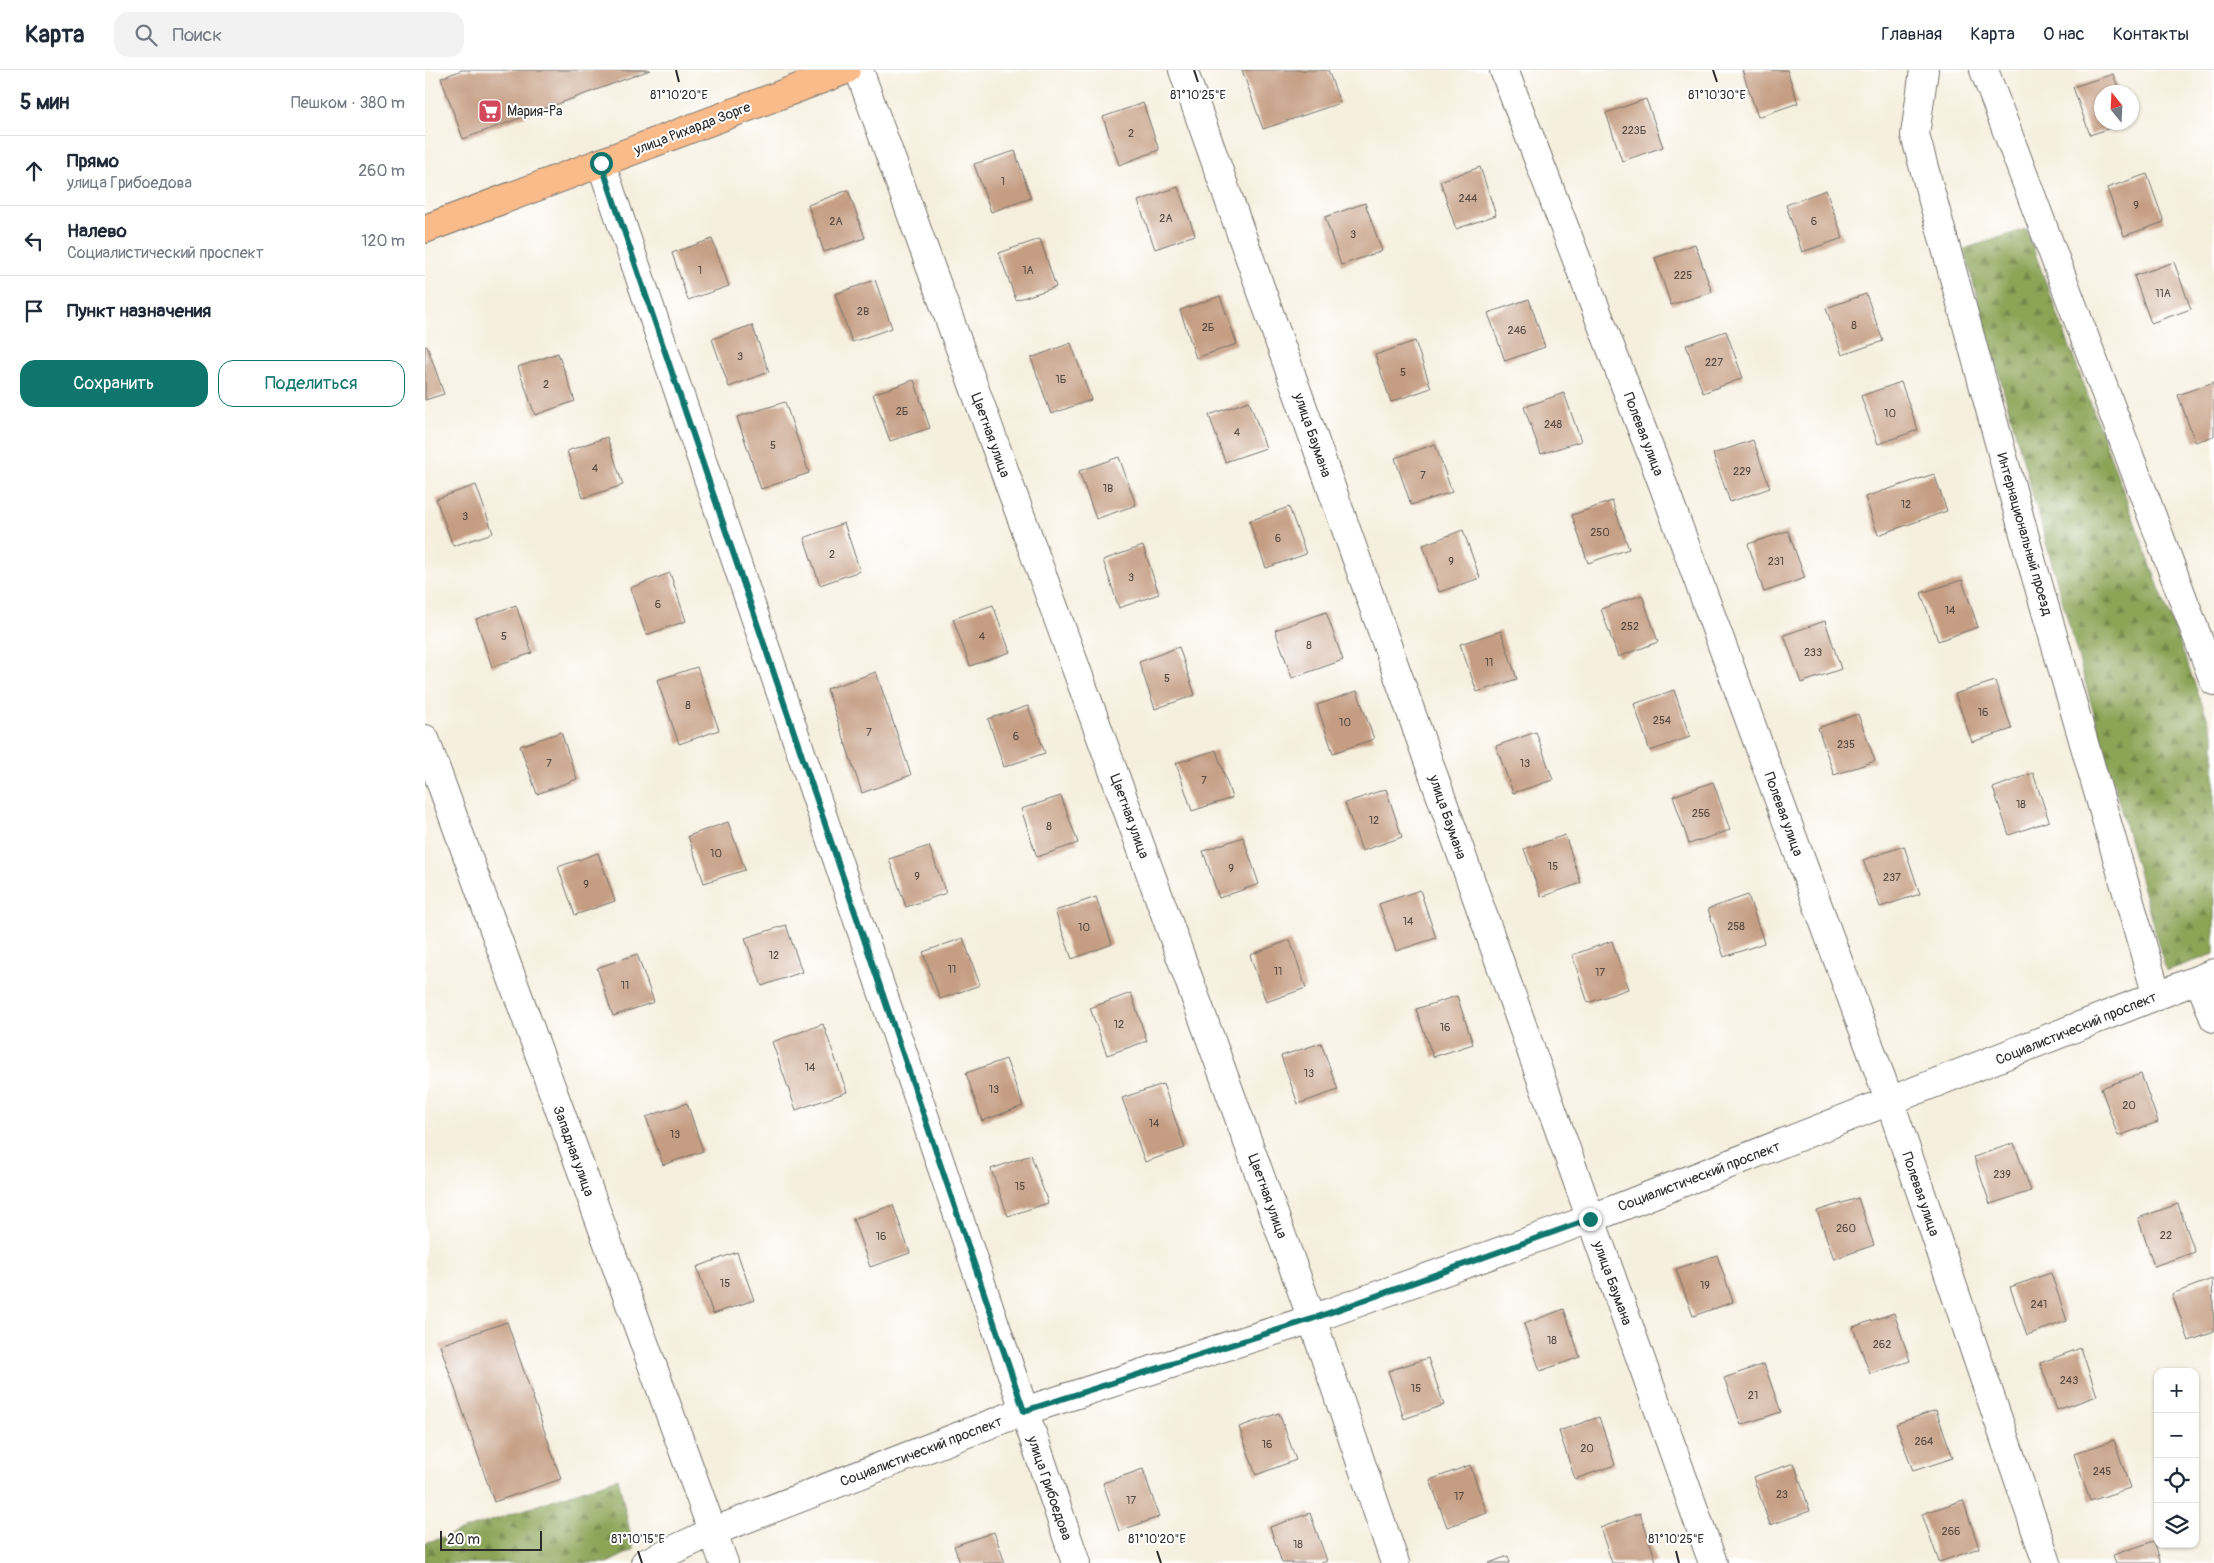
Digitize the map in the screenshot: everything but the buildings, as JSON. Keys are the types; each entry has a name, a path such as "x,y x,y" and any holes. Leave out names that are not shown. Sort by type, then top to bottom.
{"main road":[{"name":"улица Рихарда Зорге","path":"425,229 846,70"}],"street":[{"name":"Цветная улица","path":"859,70 1312,1319 1395,1563"},
{"name":"улица Баумана","path":"1183,70 1713,1563"},
{"name":"Полевая улица","path":"1504,70 1658,471 1890,1102 2047,1563"},
{"name":"Интернациональный проезд","path":"1924,70 1915,135 2032,563 2157,996"},
{"path":"1984,70 2214,681"},
{"name":"улица Грибоедова","path":"601,163 1076,1563"},
{"name":"Западная улица","path":"425,739 724,1563"},
{"name":"Социалистический проспект","path":"645,1563 712,1532 1024,1411 1312,1319 1590,1219 2207,976"},
{"path":"2207,976 2214,1018"}],"green space":[{"path":"2026,229 2214,736 2214,954 2166,971 1964,249"},
{"path":"618,1478 634,1550 607,1563 425,1563 425,1543"}],"place":[{"name":"Мария-Ра","path":"490,111"}],"route":[{"path":"601,163 1024,1411 1312,1319 1590,1219"}]}
